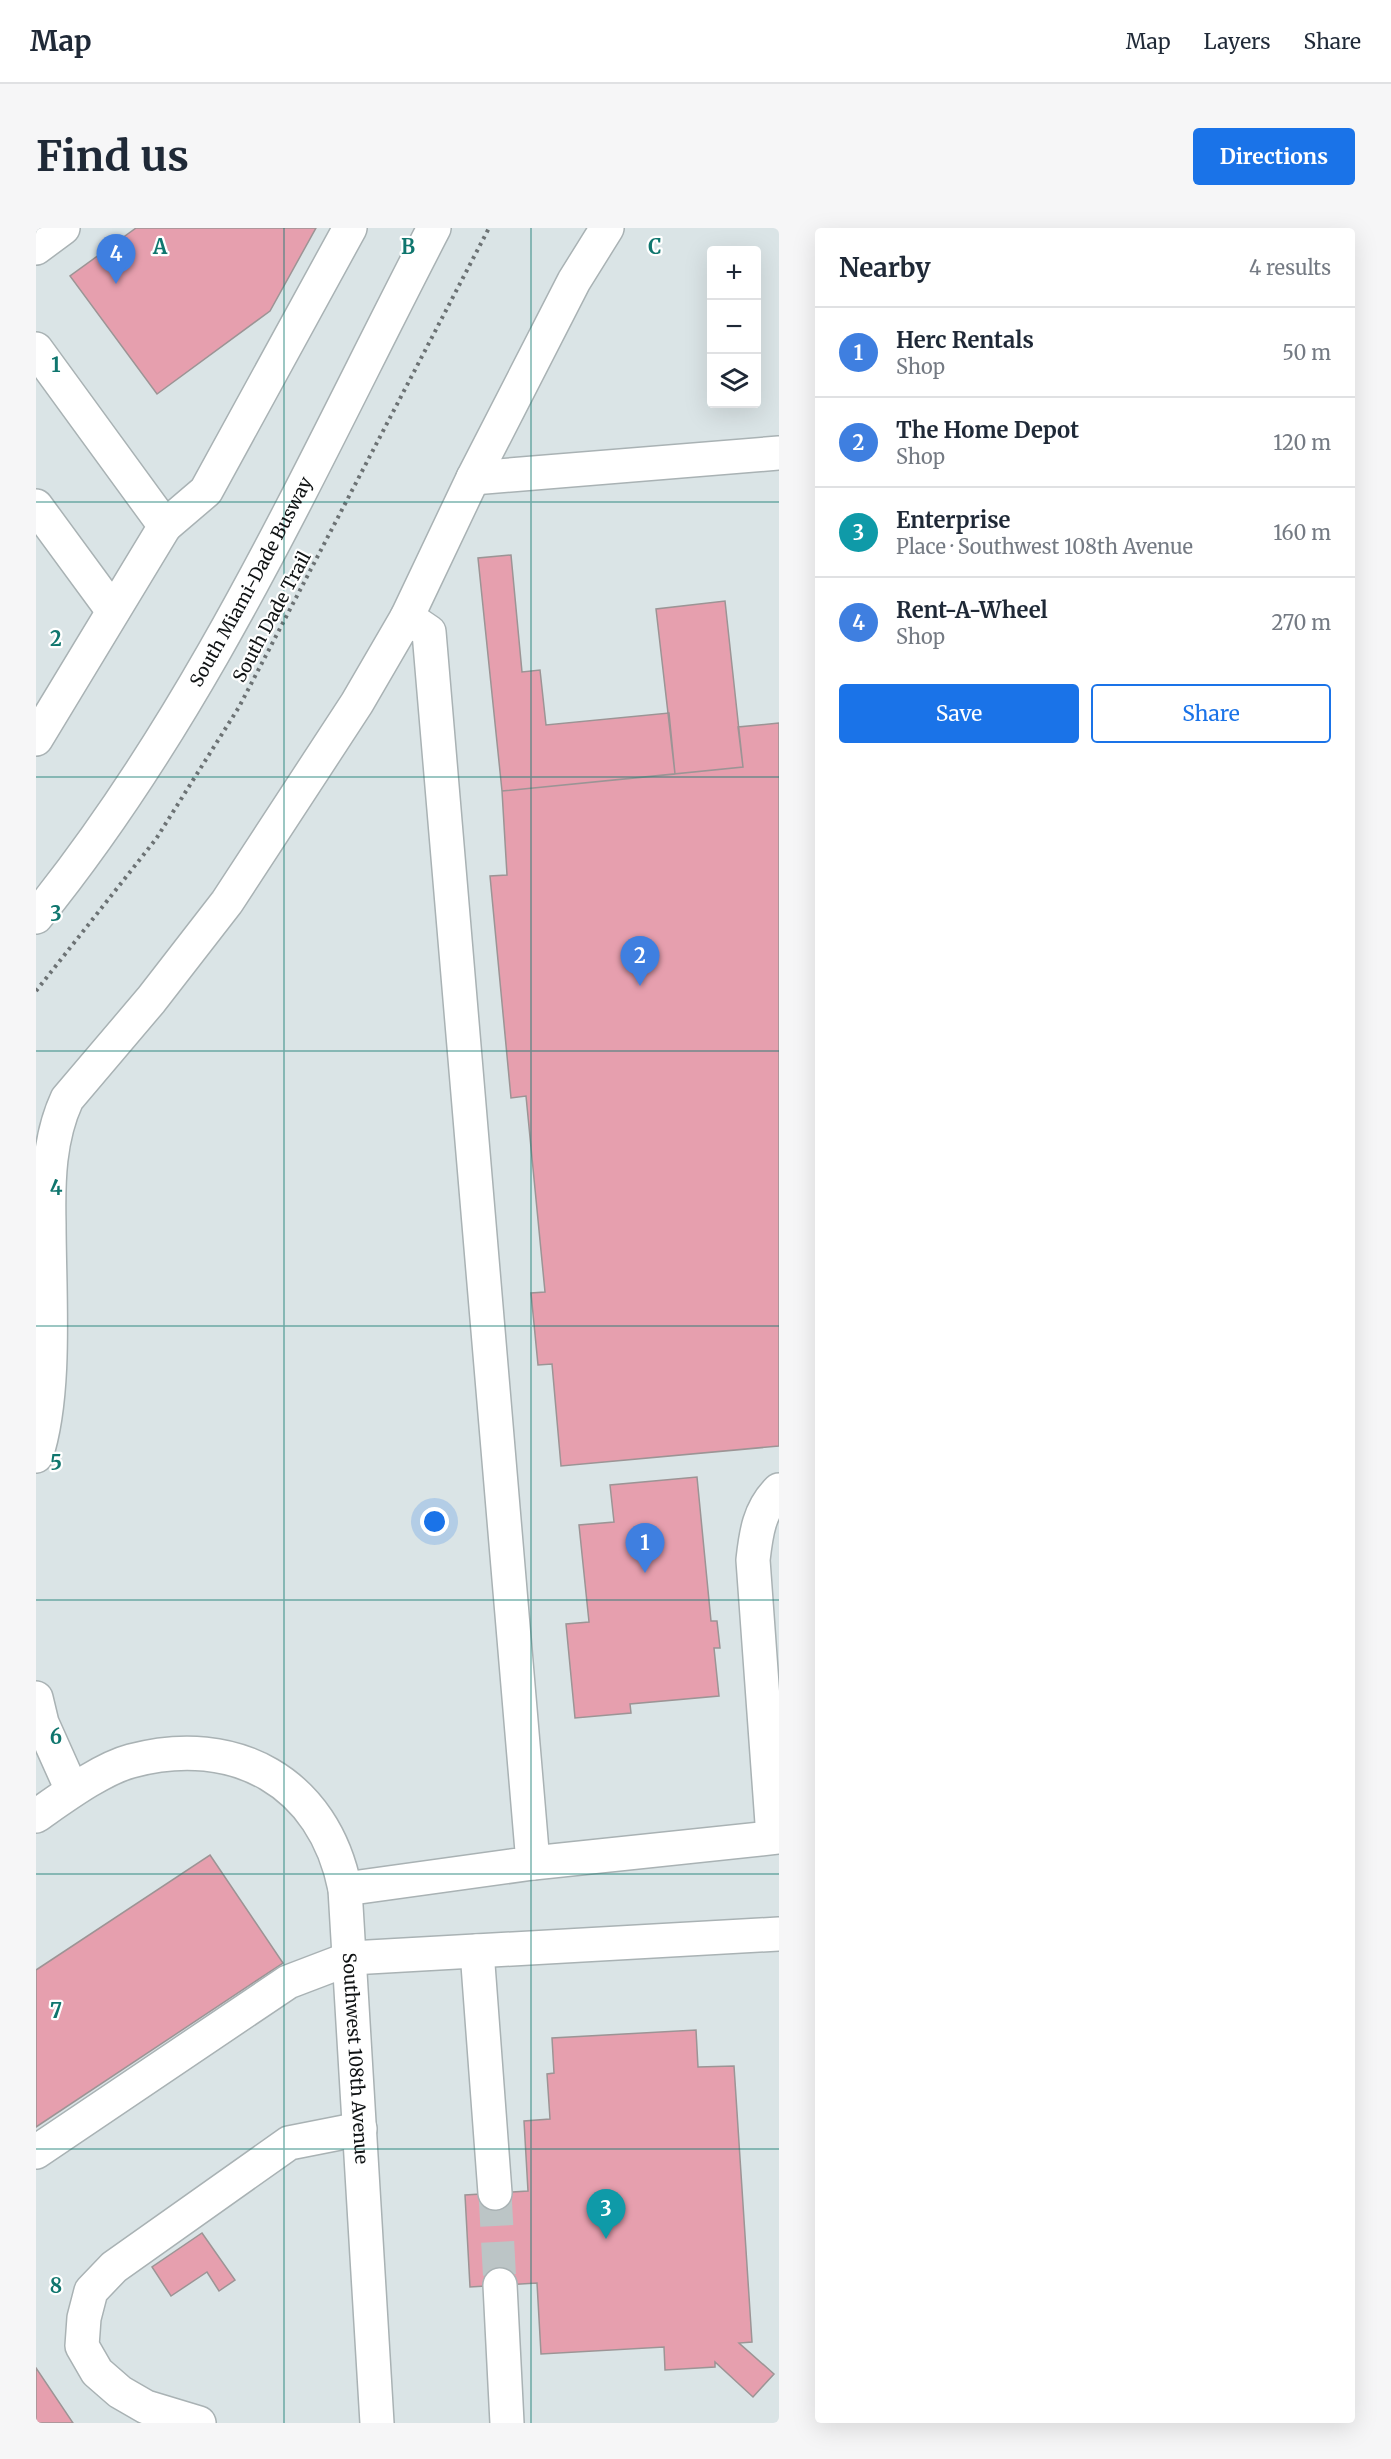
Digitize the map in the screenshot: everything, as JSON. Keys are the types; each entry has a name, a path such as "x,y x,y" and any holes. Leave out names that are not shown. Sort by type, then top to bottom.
{"street":[{"path":"36,248 63,228"},
{"path":"36,739 165,526 206,491 350,228"},
{"name":"South Miami-Dade Busway","path":"36,917 114,814 206,667 434,228"},
{"path":"36,1456 42,1434 48,1372 49,1180 52,1149 60,1113 67,1099 151,1000 227,902 357,703 407,617 473,478 574,281 607,228"},
{"path":"37,350 165,526"},
{"path":"473,478 779,453"},
{"path":"36,506 113,611"},
{"path":"407,617 429,632 533,1863"},
{"path":"345,1889 533,1863 776,1837 753,1560 756,1531 766,1503 779,1490"},
{"path":"36,1698 42,1723 72,1790"},
{"name":"Southwest 108th Avenue","path":"36,1816 72,1790 129,1761 191,1753 220,1757 260,1769 290,1787 308,1805 339,1858 345,1889 351,1958 377,2423"},
{"path":"36,2152 288,1982 351,1958 779,1934"},
{"path":"477,1951 495,2193"},
{"path":"199,2423 146,2407 120,2392 97,2372 82,2346 84,2318 91,2291 114,2267 289,2143 360,2129"},
{"path":"500,2285 507,2423"}],"path":[{"name":"South Dade Trail","path":"36,991 156,839 233,717 285,624 489,228"}],"building":[{"path":"136,228 316,228 270,311 157,394 70,276"},
{"path":"511,555 522,672 540,670 546,725 669,713 675,774 502,791 478,558"},
{"path":"725,601 743,767 675,774 656,609"},
{"path":"779,723 779,1446 561,1466 552,1364 538,1365 531,1293 545,1292 526,1096 511,1098 490,876 507,875 502,791 743,767 738,727"},
{"path":"697,1477 711,1621 717,1621 720,1648 714,1648 719,1696 630,1704 631,1713 575,1718 566,1624 589,1622 579,1525 614,1522 610,1485"},
{"path":"210,1855 283,1963 36,2127 36,1970"},
{"path":"696,2030 698,2067 734,2066 752,2342 739,2343 774,2374 753,2397 715,2362 715,2367 665,2370 664,2347 541,2354 537,2283 470,2287 465,2195 528,2191 524,2121 550,2119 547,2074 554,2073 552,2038"},
{"path":"202,2233 235,2280 219,2291 207,2272 171,2296 152,2267"},
{"path":"36,2368 73,2423 36,2423"}],"tunnel":[{"path":"495,2193 500,2285"}],"place":[{"name":"Rent-A-Wheel","path":"116,284"},
{"name":"The Home Depot","path":"640,986"},
{"name":"Herc Rentals","path":"645,1573"},
{"name":"Enterprise","path":"606,2239"}]}
